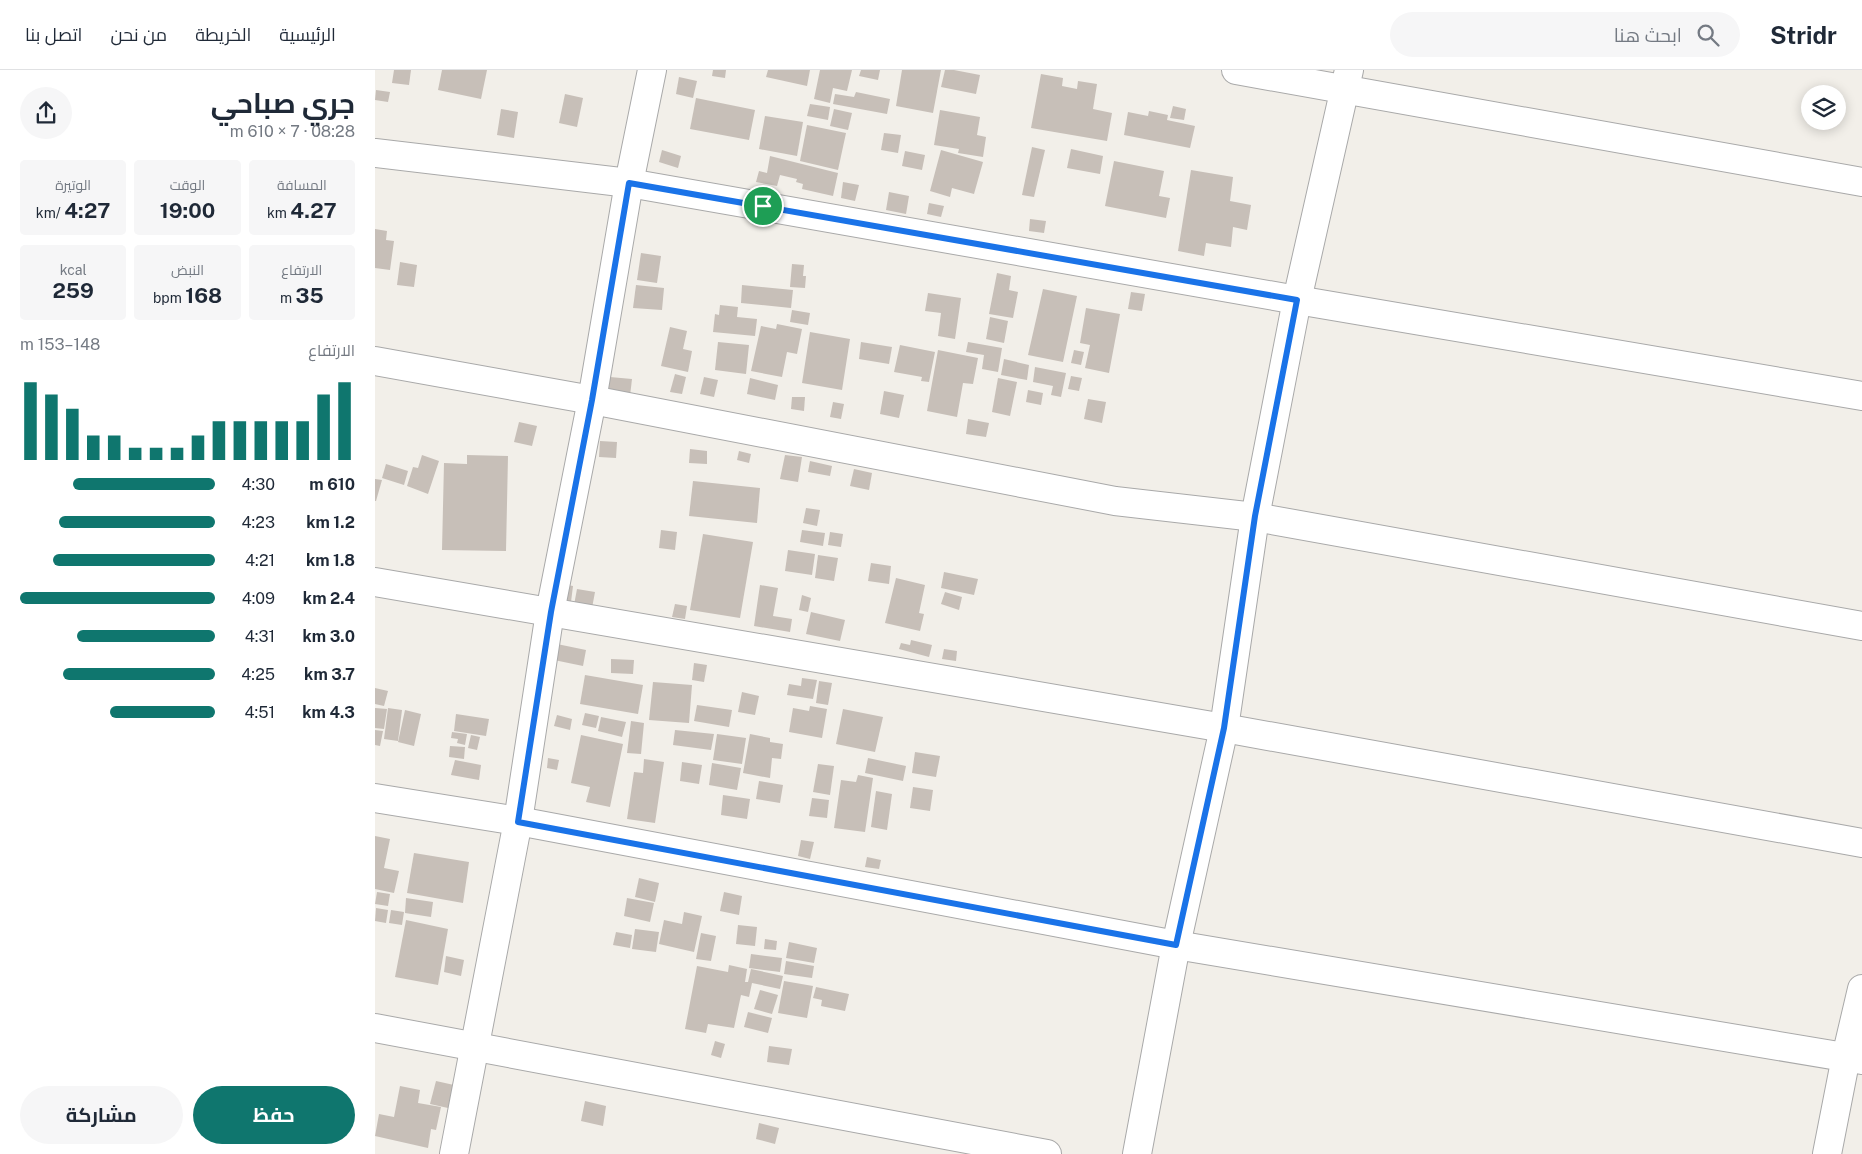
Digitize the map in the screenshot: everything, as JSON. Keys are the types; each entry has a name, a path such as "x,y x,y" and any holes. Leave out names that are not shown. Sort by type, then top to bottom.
{"street":[{"path":"454,1154 518,822 551,612 592,400 629,183 651,70"},
{"path":"1236,70 1347,80 1862,182"},
{"path":"1137,1154 1176,945 1224,728 1255,516 1297,300 1347,80"},
{"path":"375,153 629,183 1297,300 1862,396"},
{"path":"375,361 592,400 1115,501 1255,516 1862,626"},
{"path":"375,582 1224,728 1862,844"},
{"path":"375,798 518,822 1176,945 1854,1059"},
{"path":"1827,1154 1854,1059 1862,989"},
{"path":"375,1028 1047,1154"}],"building":[{"path":"394,70 411,70 409,85 392,83"},
{"path":"442,70 487,70 481,99 438,90"},
{"path":"713,70 726,70 725,78 712,76"},
{"path":"768,70 810,70 807,86 766,77"},
{"path":"820,70 852,70 847,91 833,88 830,103 814,99"},
{"path":"861,70 880,70 878,80 859,76"},
{"path":"902,70 941,70 933,113 896,106"},
{"path":"945,70 980,75 976,94 941,87"},
{"path":"1041,74 1063,78 1062,86 1077,89 1078,81 1097,84 1093,109 1112,113 1107,141 1031,128"},
{"path":"679,77 697,81 693,98 676,94"},
{"path":"376,90 390,92 388,102 375,100"},
{"path":"856,92 890,99 887,114 833,104 835,94 854,97"},
{"path":"565,94 583,98 577,127 559,123"},
{"path":"696,98 755,110 749,140 690,129"},
{"path":"810,104 830,107 828,120 807,116"},
{"path":"1173,106 1186,109 1184,120 1170,118"},
{"path":"501,109 518,112 514,138 497,135"},
{"path":"834,109 852,113 848,130 830,126"},
{"path":"940,110 980,117 977,135 986,137 983,157 958,153 959,149 934,145"},
{"path":"1149,111 1168,115 1167,120 1195,126 1190,148 1124,135 1128,112 1148,116"},
{"path":"765,116 803,122 797,156 759,149"},
{"path":"807,125 846,133 838,170 800,161"},
{"path":"884,133 901,135 898,153 881,150"},
{"path":"1032,147 1045,150 1034,197 1022,195"},
{"path":"1071,149 1103,156 1100,174 1067,168"},
{"path":"662,150 681,156 678,168 659,162"},
{"path":"941,150 983,162 974,194 952,188 950,197 930,191"},
{"path":"905,151 925,155 922,170 902,166"},
{"path":"770,156 838,173 833,196 802,189 803,184 796,182 797,179 780,175 777,186 756,182 759,171 767,173"},
{"path":"1114,161 1164,171 1159,196 1170,198 1166,218 1105,206"},
{"path":"1191,170 1233,177 1230,201 1251,205 1247,230 1233,227 1231,247 1206,243 1204,256 1178,251"},
{"path":"843,182 859,185 855,201 841,198"},
{"path":"889,192 909,196 906,214 886,210"},
{"path":"929,203 944,206 941,217 927,214"},
{"path":"1030,219 1046,221 1044,233 1029,231"},
{"path":"375,229 387,231 386,240 394,241 390,270 375,268"},
{"path":"641,253 661,256 657,283 637,280"},
{"path":"400,262 417,265 414,287 397,285"},
{"path":"792,264 804,265 803,276 806,276 805,288 790,287"},
{"path":"997,273 1011,276 1009,290 1018,292 1013,318 989,314"},
{"path":"636,285 664,288 662,310 633,308"},
{"path":"742,285 793,290 791,308 741,303"},
{"path":"1043,289 1077,296 1063,362 1028,355"},
{"path":"1131,292 1145,294 1142,311 1128,309"},
{"path":"928,293 961,298 955,339 938,336 941,313 925,311"},
{"path":"720,305 738,307 737,317 757,319 755,336 713,332 715,314 719,315"},
{"path":"1086,308 1120,314 1109,373 1085,368 1090,345 1080,343"},
{"path":"792,310 810,313 808,325 790,322"},
{"path":"990,317 1008,321 1004,343 986,339"},
{"path":"777,324 802,329 797,354 787,352 782,377 751,371 761,326 776,329"},
{"path":"670,327 687,331 683,349 692,351 688,372 661,366"},
{"path":"810,332 850,339 842,390 802,383"},
{"path":"718,342 749,345 746,374 715,370"},
{"path":"861,342 892,347 889,364 859,359"},
{"path":"968,342 1002,348 998,372 982,369 984,355 966,352"},
{"path":"900,345 935,352 929,382 921,381 922,377 894,372"},
{"path":"938,350 978,358 973,384 963,383 957,417 927,411"},
{"path":"1074,350 1084,352 1081,365 1071,363"},
{"path":"1004,359 1029,365 1027,380 1001,375"},
{"path":"1035,367 1066,373 1061,397 1051,395 1053,386 1033,382"},
{"path":"675,374 686,377 682,394 670,392"},
{"path":"1071,376 1082,378 1079,391 1068,389"},
{"path":"610,377 632,379 630,396 608,393"},
{"path":"704,377 718,380 714,397 700,394"},
{"path":"750,378 778,385 775,400 747,394"},
{"path":"998,378 1017,382 1010,416 992,412"},
{"path":"1028,390 1043,393 1041,405 1026,402"},
{"path":"884,391 904,395 899,418 880,414"},
{"path":"792,397 805,397 804,411 791,409"},
{"path":"1088,399 1106,402 1102,423 1084,419"},
{"path":"833,402 844,404 841,419 830,417"},
{"path":"968,419 989,423 986,437 966,434"},
{"path":"519,422 537,426 532,446 514,442"},
{"path":"600,441 617,442 616,458 599,457"},
{"path":"690,449 707,451 707,464 689,463"},
{"path":"739,451 751,454 749,463 737,460"},
{"path":"422,455 439,461 428,494 407,486 413,467 418,468"},
{"path":"467,455 508,456 506,551 442,550 444,463 467,464"},
{"path":"785,455 802,457 798,482 780,479"},
{"path":"810,461 832,466 830,476 808,472"},
{"path":"386,464 408,471 404,485 382,478"},
{"path":"854,469 872,473 869,490 850,486"},
{"path":"375,479 382,480 376,501 375,501"},
{"path":"693,481 760,488 757,523 689,516"},
{"path":"806,508 820,510 817,526 803,523"},
{"path":"661,530 677,532 675,550 659,548"},
{"path":"802,530 825,533 823,546 800,542"},
{"path":"830,532 843,534 841,547 828,545"},
{"path":"703,534 753,542 740,618 690,610"},
{"path":"788,550 815,554 812,575 785,571"},
{"path":"818,555 838,558 834,581 815,578"},
{"path":"871,563 891,566 889,584 868,581"},
{"path":"944,572 978,579 974,595 941,588"},
{"path":"896,578 925,585 919,613 924,614 920,631 885,623"},
{"path":"562,584 573,586 571,602 560,601"},
{"path":"760,585 778,588 773,616 792,619 790,632 754,626"},
{"path":"577,589 595,592 592,608 574,605"},
{"path":"945,592 962,597 959,610 941,604"},
{"path":"802,595 811,598 808,612 799,610"},
{"path":"675,604 687,606 685,619 672,617"},
{"path":"811,612 845,620 840,641 806,634"},
{"path":"911,640 932,645 929,657 899,649 901,643 910,645"},
{"path":"557,644 586,650 583,666 554,660"},
{"path":"944,649 957,651 956,661 942,659"},
{"path":"611,659 634,660 633,674 611,673"},
{"path":"694,663 707,665 704,682 692,680"},
{"path":"585,675 643,685 638,714 580,704"},
{"path":"802,678 817,680 813,699 787,695 789,684 801,686"},
{"path":"819,681 832,683 828,705 816,703"},
{"path":"653,682 692,685 689,723 649,720"},
{"path":"375,688 388,691 384,706 375,704"},
{"path":"742,692 759,696 755,715 738,712"},
{"path":"697,705 732,710 729,727 694,721"},
{"path":"810,706 827,709 822,738 789,732 793,708 809,711"},
{"path":"375,708 387,709 384,729 375,728"},
{"path":"388,708 402,710 398,741 384,739"},
{"path":"843,709 883,717 875,752 836,744"},
{"path":"405,710 421,714 414,746 398,742"},
{"path":"585,713 599,716 596,728 582,725"},
{"path":"456,714 489,719 486,736 454,731"},
{"path":"557,715 572,719 570,730 554,726"},
{"path":"601,717 626,722 622,737 598,731"},
{"path":"631,721 644,723 641,754 627,753"},
{"path":"375,730 383,731 380,746 375,745"},
{"path":"675,730 714,734 711,750 673,745"},
{"path":"452,732 467,734 465,745 457,743 458,739 451,738"},
{"path":"717,734 746,738 742,764 713,760"},
{"path":"750,734 770,738 770,742 783,744 781,759 772,758 770,778 743,773"},
{"path":"471,735 480,737 477,750 468,748"},
{"path":"581,735 623,744 610,807 586,802 590,787 571,783"},
{"path":"450,746 465,747 464,759 449,757"},
{"path":"915,752 940,756 936,777 912,773"},
{"path":"548,758 559,760 557,770 547,768"},
{"path":"868,758 906,766 903,781 865,773"},
{"path":"644,759 664,762 655,823 627,819 634,772 643,773"},
{"path":"455,760 481,765 479,780 451,775"},
{"path":"682,762 702,765 699,784 680,781"},
{"path":"712,763 741,768 737,790 709,785"},
{"path":"818,764 834,766 830,795 813,792"},
{"path":"858,775 873,778 865,832 834,828 841,780 856,782"},
{"path":"759,781 783,785 780,803 756,799"},
{"path":"913,787 933,790 930,811 910,808"},
{"path":"876,791 892,794 887,830 871,827"},
{"path":"723,795 750,799 747,819 721,815"},
{"path":"812,798 829,800 827,818 809,816"},
{"path":"375,836 390,839 384,868 399,871 394,893 375,889"},
{"path":"801,840 814,842 810,859 798,856"},
{"path":"414,853 469,862 463,903 407,893"},
{"path":"867,857 881,860 879,869 865,867"},
{"path":"639,878 659,883 655,902 635,897"},
{"path":"377,892 390,894 388,906 375,904"},
{"path":"724,892 742,896 739,915 720,911"},
{"path":"406,898 433,902 431,917 405,913"},
{"path":"627,898 654,903 650,922 624,916"},
{"path":"376,908 388,910 386,923 375,921"},
{"path":"391,910 404,912 402,925 389,923"},
{"path":"684,912 702,916 694,952 659,944 664,920 682,924"},
{"path":"406,920 448,929 438,985 395,977"},
{"path":"738,925 757,927 755,946 736,944"},
{"path":"635,929 659,932 656,952 632,949"},
{"path":"616,932 632,935 630,948 613,945"},
{"path":"701,933 716,936 711,961 696,959"},
{"path":"765,939 777,941 776,950 764,949"},
{"path":"789,942 817,948 814,963 786,958"},
{"path":"751,954 782,958 780,972 749,968"},
{"path":"446,956 464,960 461,976 444,972"},
{"path":"786,961 814,966 812,978 784,974"},
{"path":"729,965 747,969 745,982 748,982 751,969 783,976 780,989 752,983 749,997 741,995 734,1028 708,1024 706,1033 685,1029 697,966 728,972"},
{"path":"784,981 813,986 807,1018 778,1013"},
{"path":"816,987 849,994 845,1011 821,1006 822,1000 813,998"},
{"path":"760,990 778,995 772,1014 754,1009"},
{"path":"748,1012 772,1018 768,1033 744,1027"},
{"path":"715,1041 725,1044 721,1058 711,1055"},
{"path":"769,1046 792,1049 789,1065 767,1062"},
{"path":"436,1081 454,1085 448,1108 430,1104"},
{"path":"400,1086 420,1090 418,1103 441,1107 436,1130 431,1129 428,1148 375,1136 379,1114 394,1117"},
{"path":"585,1101 606,1106 603,1126 581,1121"},
{"path":"759,1123 779,1128 775,1144 756,1139"}],"route":[{"path":"629,183 763,206 1297,300 1255,516 1224,728 1176,945 518,822 551,612 592,400 629,183"}]}
